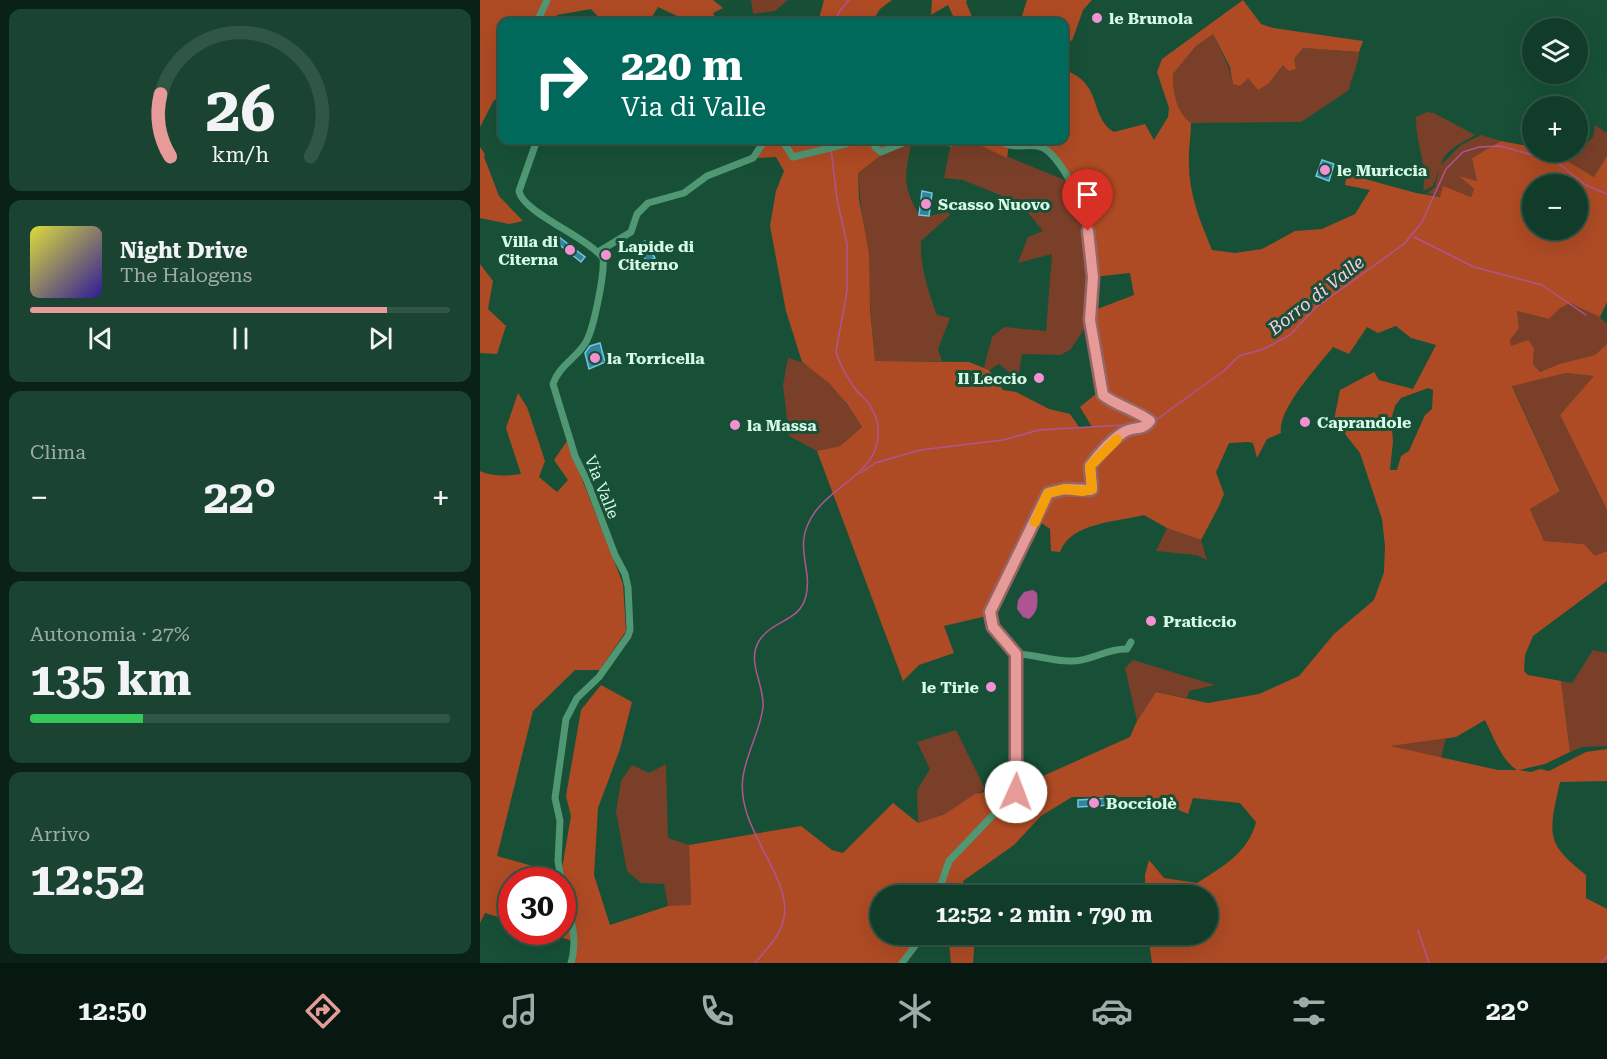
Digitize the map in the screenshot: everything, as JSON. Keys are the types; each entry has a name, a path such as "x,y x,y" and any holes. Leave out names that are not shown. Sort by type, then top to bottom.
{"street":[{"path":"539,18 547,0"},
{"path":"536,144 519,190 520,197 528,206 598,252 632,232 637,214 648,203 684,193 707,176 753,158 762,144"},
{"path":"784,144 793,158 840,144"},
{"path":"874,144 881,152 900,144"},
{"path":"941,885 949,861 1016,792 1016,654 993,627 990,612 1048,493 1065,489 1092,489 1090,466 1097,457 1124,432 1145,427 1150,421 1103,395 1090,320 1092,251 1088,231 1064,169 1044,147 1008,144"},
{"name":"Via Valle","path":"559,867 560,822 555,798 566,719 578,698 599,677 630,630 628,587 625,574 575,456 556,402 553,384 560,371 587,340 603,272 603,258 598,252"},
{"path":"1016,654 1074,662 1100,655 1110,649 1127,649 1131,642"},
{"path":"571,963 576,945"},
{"path":"902,963 916,945"}],"shaded area":[{"path":"480,0 713,0 723,8 713,13 715,18 681,18 658,7 651,18 599,18 591,9 557,15 555,18 498,18 498,98 494,100 480,127"},
{"path":"751,0 788,0 775,11 753,14"},
{"path":"824,0 892,0 880,9 874,18 819,18"},
{"path":"932,0 967,0 972,18 954,18 948,5 931,15"},
{"path":"1027,0 1092,0 1083,10 1072,41 1068,40 1068,18 1021,18"},
{"path":"1243,0 1261,24 1273,28 1363,41 1359,52 1303,48 1294,59 1296,69 1289,71 1283,65 1269,83 1258,90 1248,78 1240,86 1233,84 1230,67 1213,34 1196,46 1173,74 1176,101 1182,113 1191,123 1189,160 1191,187 1196,209 1212,250 1235,253 1262,249 1295,231 1322,229 1355,214 1370,190 1345,185 1347,174 1416,193 1440,197 1443,186 1471,197 1474,189 1459,176 1477,181 1472,158 1501,141 1522,145 1522,162 1569,162 1594,177 1607,156 1607,302 1600,317 1570,303 1559,309 1549,319 1517,311 1519,328 1510,340 1511,346 1528,340 1534,348 1533,364 1540,372 1559,364 1595,355 1607,344 1607,510 1560,415 1594,376 1566,373 1512,386 1560,491 1530,509 1544,541 1584,544 1595,556 1607,551 1607,581 1533,636 1525,655 1524,671 1528,675 1561,681 1570,752 1545,764 1519,770 1549,771 1586,752 1607,749 1607,781 1560,782 1552,825 1554,839 1559,849 1586,875 1586,898 1607,909 1607,963 1152,963 1149,945 1218,945 1218,885 1145,885 1149,860 1164,878 1197,883 1241,851 1256,822 1240,803 1193,798 1188,814 1150,797 1072,797 1041,816 1014,845 963,881 964,885 870,885 870,945 916,945 902,963 571,963 576,945 576,867 562,867 571,816 566,796 581,710 601,685 632,702 620,749 598,808 594,875 610,925 668,906 691,905 689,845 801,826 832,850 843,853 893,803 918,823 945,814 975,794 1025,784 1130,737 1137,721 1156,692 1208,703 1259,694 1299,676 1334,634 1374,600 1384,572 1385,546 1382,519 1360,453 1334,420 1340,390 1374,372 1379,380 1413,389 1436,345 1411,338 1396,326 1378,333 1367,327 1349,354 1333,347 1292,401 1281,423 1281,433 1267,439 1257,458 1253,443 1229,443 1216,472 1224,494 1201,540 1167,528 1144,515 1084,529 1066,542 1060,552 1051,551 1050,529 1037,520 991,615 944,626 954,653 919,665 903,681 817,451 840,446 862,427 847,404 829,383 802,362 786,311 770,226 776,191 784,171 776,157 757,158 762,144 885,144 884,153 858,173 859,199 869,254 870,309 875,361 969,362 989,370 1003,390 1016,392 1049,409 1070,414 1079,427 1092,427 1080,407 1102,389 1092,332 1092,311 1134,295 1130,273 1093,277 1088,231 1063,169 1044,147 1009,145 1007,158 977,144 1068,144 1068,72 1085,83 1101,118 1114,132 1145,124 1154,140 1168,117 1169,108 1157,72 1162,59","holes":["1428,388 1433,390 1432,409 1425,415 1409,451 1401,456 1397,470 1390,470 1393,441 1391,420 1395,406 1401,398","1485,720 1507,761 1517,770 1498,770 1390,746 1456,737"]},
{"path":"1213,33 1233,84 1248,78 1269,83 1283,65 1294,59 1303,48 1359,52 1359,56 1349,90 1301,122 1191,123 1182,113 1176,101 1173,74 1196,46"},
{"path":"1427,112 1434,113 1475,135 1450,151 1441,165 1461,145 1481,135 1501,141 1472,158 1478,181 1460,177 1474,189 1471,197 1443,187 1441,197 1427,193 1435,187 1439,170 1433,186 1423,191 1424,172 1416,117"},
{"path":"1595,125 1607,133 1607,156 1594,177 1569,162 1588,162 1588,142 1593,137"},
{"path":"905,144 911,144 906,179 913,204 919,215 929,216 948,212 950,215 921,241 923,270 937,315 950,318 938,349 942,361 875,361 858,173 884,153"},
{"path":"951,144 977,144 1069,182 1081,211 1092,251 1090,320 1071,349 1061,355 1022,354 1018,380 999,364 989,370 984,367 992,337 1004,327 1046,331 1052,254 1018,263 1028,237 1043,231 1020,203 963,180 944,178"},
{"path":"480,147 485,154 484,157 499,196 523,221 509,224 480,218"},
{"path":"480,264 493,281 488,309 506,326 497,354 480,353"},
{"path":"1570,303 1597,314 1607,324 1607,344 1595,355 1559,364 1540,372 1533,364 1534,348 1511,346 1510,340 1519,328 1517,311 1549,319 1559,309"},
{"path":"788,358 800,362 822,376 840,395 862,427 840,446 817,451 789,436 783,385"},
{"path":"1566,373 1595,376 1560,415 1607,510 1607,551 1595,557 1584,544 1544,541 1530,509 1560,490 1512,385"},
{"path":"518,393 527,407 545,461 539,477 557,492 568,480 554,460 567,441 623,584 626,631 600,670 575,670 533,711 497,856 536,867 498,867 498,917 485,913 480,923 480,471 500,476 521,474 506,428"},
{"path":"1167,528 1201,540 1207,560 1196,555 1156,551"},
{"path":"1033,590 1037,593 1037,604 1036,611 1029,619 1023,617 1017,609 1018,600 1024,592"},
{"path":"1593,650 1607,653 1607,746 1582,747 1570,752 1561,681 1572,683"},
{"path":"1133,660 1215,685 1189,691 1187,698 1156,692 1137,721 1125,668"},
{"path":"956,730 985,789 945,814 918,823 917,790 930,769 917,742"},
{"path":"1446,738 1441,758 1387,746"},
{"path":"666,764 668,838 689,845 691,906 668,906 664,884 641,883 627,871 616,812 621,781 632,765 649,773"},
{"path":"949,945 974,945 973,963 951,963"}],"building":[{"name":"le Muriccia","path":"1322,160 1334,164 1329,181 1316,176"},
{"name":"Scasso Nuovo","path":"922,191 932,193 929,216 919,215"},
{"name":"Villa di Citerna","path":"559,237 585,257 581,262 556,242"},
{"path":"645,241 655,258 647,262 637,245"},
{"name":"la Torricella","path":"600,343 605,362 589,369 585,353 590,346"},
{"name":"Bocciolè","path":"1110,798 1111,805 1078,807 1078,800"}],"waterway":[{"path":"837,18 849,0"},
{"name":"Borro di Valle","path":"1153,422 1225,370 1239,356 1264,349 1290,335 1315,308 1404,244 1422,222 1446,169 1463,152 1479,147 1500,146 1547,159 1558,163 1586,185 1607,194"},
{"path":"755,963 778,933 783,922 785,906 781,889 748,816 743,797 743,777 763,707 754,657 759,641 765,634 792,616 803,604 807,585 803,545 808,524 824,502 865,467 877,444 878,425 874,412 848,377 836,351 847,291 847,244 837,199 831,149"},
{"path":"1414,237 1474,267 1542,285 1586,315"},
{"name":"Borro di Valle","path":"861,473 875,463 920,450 1003,440 1039,430 1140,424"},
{"path":"1418,930 1429,963"},
{"path":"1601,963 1607,956"}],"slow traffic":[{"path":"1035,522 1048,493 1065,489 1082,491 1092,489 1090,466 1117,439"}],"place":[{"name":"le Brunola","path":"1097,18"},
{"name":"le Muriccia","path":"1325,170"},
{"name":"Scasso Nuovo","path":"926,204"},
{"name":"Villa di Citerna","path":"570,250"},
{"name":"Lapide di Citerno","path":"606,255"},
{"name":"la Torricella","path":"595,358"},
{"name":"Il Leccio","path":"1039,378"},
{"name":"Caprandole","path":"1305,422"},
{"name":"la Massa","path":"735,425"},
{"name":"Praticcio","path":"1151,621"},
{"name":"le Tirle","path":"991,687"},
{"name":"Bocciolè","path":"1094,803"}],"route":[{"path":"1016,792 1016,654 993,627 990,612 1048,493 1065,489 1082,491 1092,489 1090,466 1097,457 1124,432 1145,427 1150,421 1103,395 1090,320 1093,277 1092,251 1088,231"}]}
